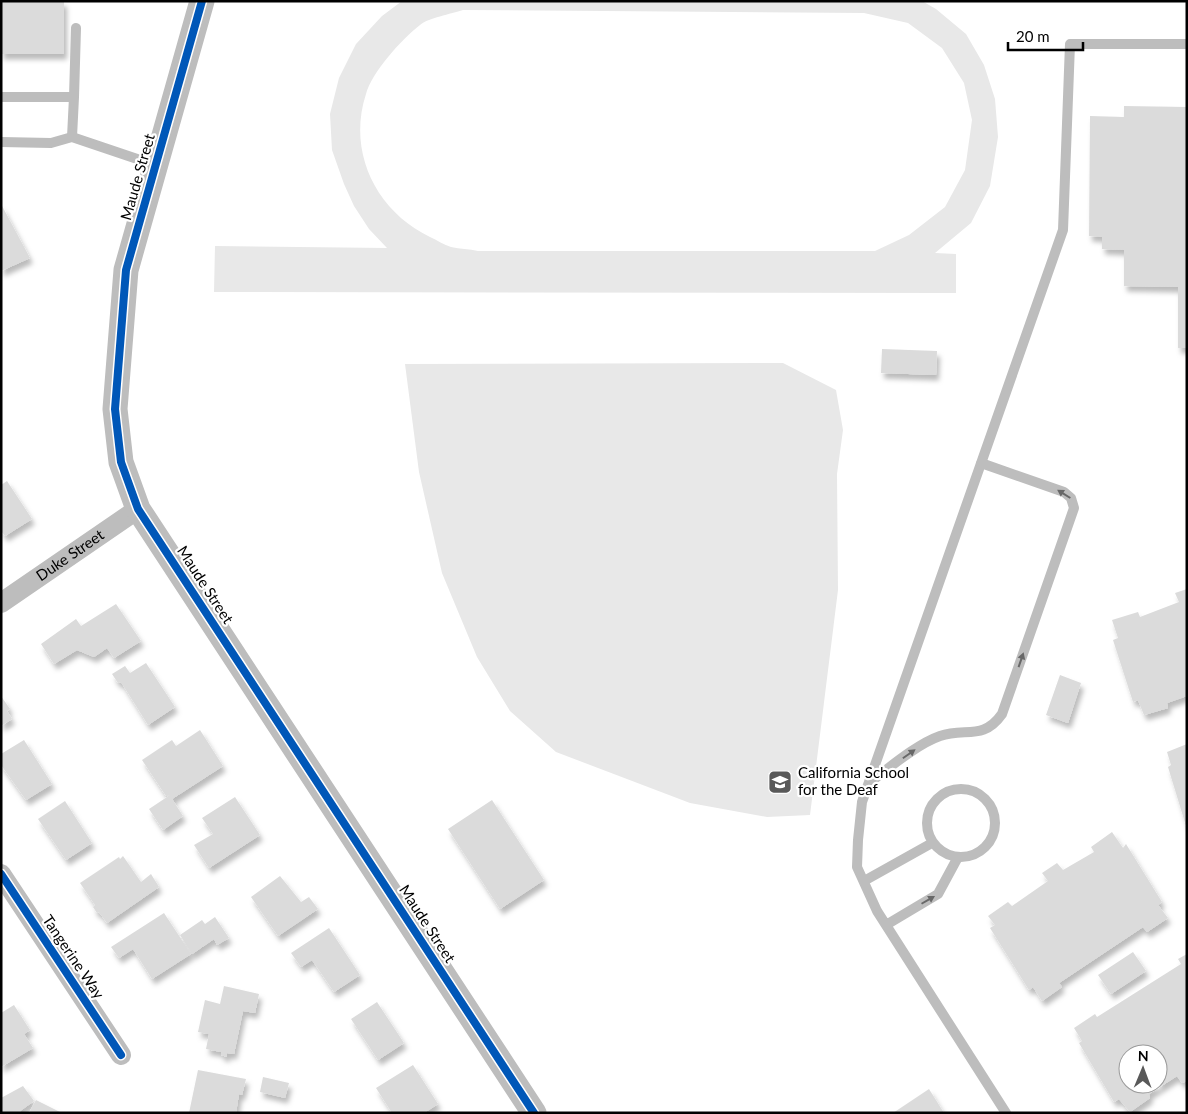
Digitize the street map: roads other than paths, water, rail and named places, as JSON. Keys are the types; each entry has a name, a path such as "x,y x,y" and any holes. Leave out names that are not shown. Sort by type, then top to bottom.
{"street":[{"name":"Maude Street","path":"202,1 126,270 115,409 121,462 138,509 534,1113"},
{"name":"Duke Street","path":"1,603 138,509"},
{"name":"Tangerine Way","path":"1,874 121,1054"}],"lane":[{"path":"72,137 76,28"},
{"path":"1006,1113 877,911 857,866 862,802 1063,230 1070,44 1187,44"},
{"path":"1,96 74,98"},
{"path":"1,142 51,143 72,137 155,165"},
{"path":"869,783 940,735 977,732 987,729 996,723 1002,714 1074,508 1071,498 1064,492 981,463"},
{"path":"955,789 967,789 978,793 987,800 993,810 994,833 989,844 980,852 958,858 939,850 932,842 927,832 926,820 929,809 935,800 944,793 955,789"},
{"path":"864,881 932,842"},
{"path":"886,925 938,894 958,858"}],"place":[{"name":"California School for the Deaf","path":"780,782"}]}
